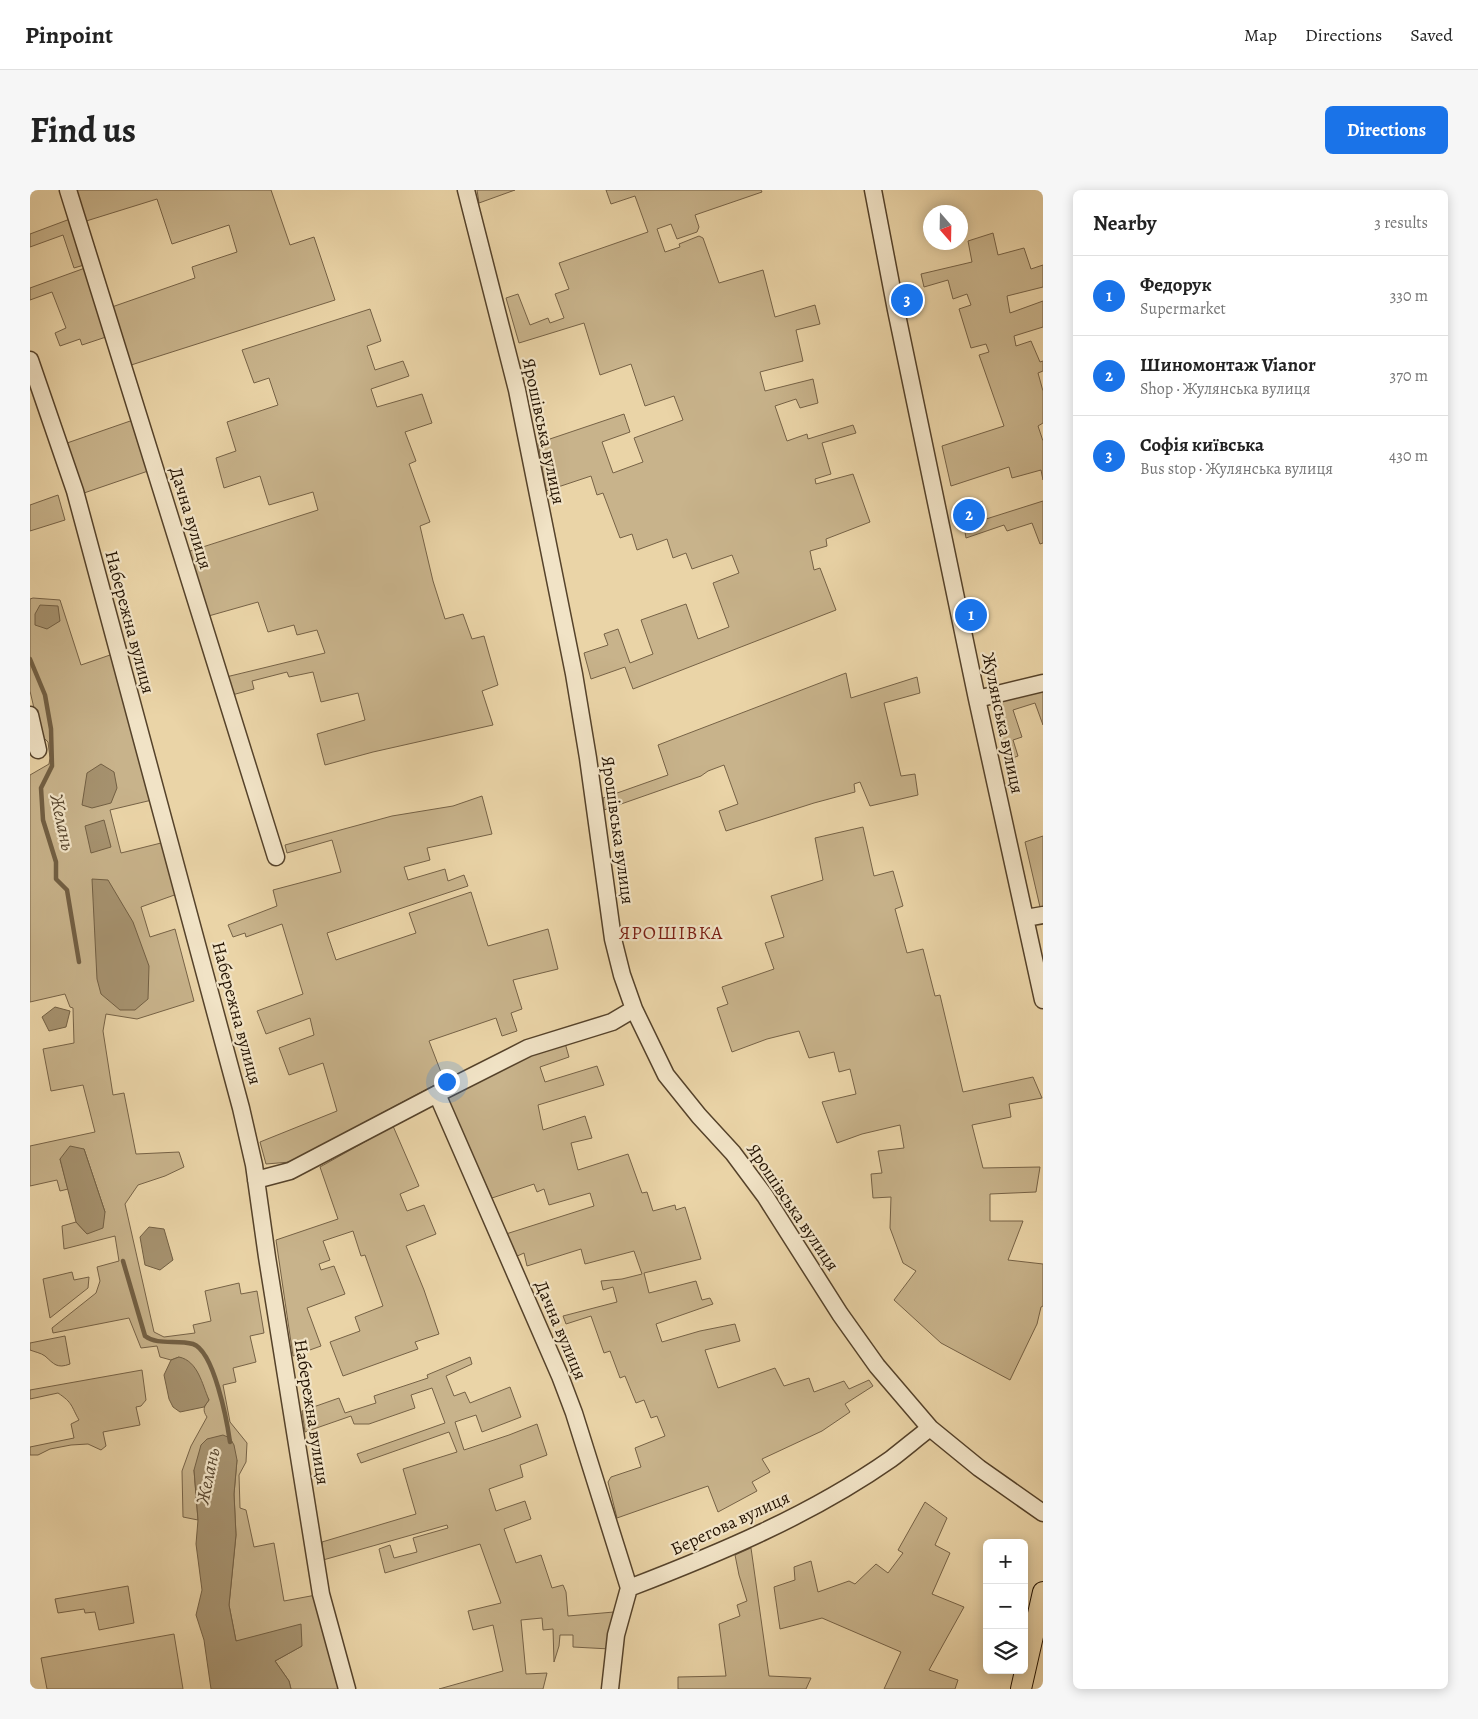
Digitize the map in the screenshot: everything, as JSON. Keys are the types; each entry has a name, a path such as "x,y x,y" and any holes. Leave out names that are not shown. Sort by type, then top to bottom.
{"main road":[{"path":"1021,1689 1043,1592"}],"street":[{"name":"Дачна вулиця","path":"68,190 276,857"},
{"name":"Ярошівська вулиця","path":"466,190 517,390 580,711 613,939 622,975 634,1009 666,1075 699,1116 733,1153 765,1196 840,1314 871,1358 930,1428 980,1468 1043,1513"},
{"name":"Жулянська вулиця","path":"873,190 900,330 977,699 1043,1000"},
{"name":"Набережна вулиця","path":"30,360 75,491 239,1099 254,1165 267,1258 321,1594 347,1689"},
{"path":"977,699 1043,683"},
{"path":"30,715 38,750"},
{"path":"1026,918 1043,915"},
{"path":"256,1180 290,1171 528,1048 612,1022 634,1009"},
{"name":"Дачна вулиця","path":"437,1094 570,1404 629,1588"},
{"name":"Берегова вулиця","path":"629,1588 723,1551 837,1493 891,1458 930,1428"},
{"path":"610,1689 616,1635 629,1588"}],"shaded area":[{"path":"74,190 271,190 290,245 314,237 335,300 128,366 109,308 195,278 192,267 237,252 229,225 172,244 157,199 83,222"},
{"path":"477,190 515,190 479,203"},
{"path":"606,190 761,190 762,192 695,215 699,227 697,232 677,239 671,224 657,229 665,252 680,247 679,244 699,236 703,238 719,283 763,270 775,317 815,305 820,324 796,330 803,361 760,372 765,391 813,379 818,403 800,408 796,399 775,406 787,441 807,434 808,439 853,425 856,433 822,443 831,474 815,479 816,484 853,474 870,522 826,539 827,546 810,551 814,570 820,568 836,610 633,689 625,667 591,679 584,653 608,645 604,634 618,629 630,663 653,654 641,620 686,604 698,639 729,627 713,583 739,573 732,555 692,569 686,553 673,558 667,539 637,550 632,534 620,538 603,493 597,495 591,476 546,491 538,443 624,414 630,432 602,442 613,473 643,462 634,438 683,420 674,396 645,406 631,364 600,375 584,323 519,343 506,298 518,294 530,325 548,318 550,323 564,318 555,294 569,289 559,263 648,232 635,196 611,204"},
{"path":"70,219 84,265 74,268 63,235 30,247 30,234"},
{"path":"993,233 998,255 1024,248 1031,269 1043,265 1043,287 1007,296 1010,313 1043,301 1043,327 1014,336 1016,346 1031,341 1040,362 1043,361 1043,371 1038,373 1043,391 1043,423 1038,426 1043,441 1043,480 1041,470 1012,478 1009,467 951,486 942,446 1004,426 979,355 989,352 986,344 971,348 959,309 971,305 967,294 953,299 948,280 924,287 921,274 972,262 968,241"},
{"path":"85,268 106,337 82,345 80,339 60,346 55,333 66,328 52,292 30,300 30,288"},
{"path":"370,309 381,341 367,346 375,370 403,361 409,376 371,389 377,407 422,394 432,423 405,432 416,461 409,464 430,522 420,526 433,581 445,619 463,614 472,639 484,636 498,685 482,691 493,725 373,752 325,765 317,734 365,720 358,693 321,702 313,672 289,677 287,672 252,681 254,689 232,695 226,677 325,653 317,630 297,635 294,625 268,632 258,602 205,617 184,553 318,510 313,492 269,505 260,476 224,488 216,458 236,451 227,422 278,405 269,378 254,383 242,350"},
{"path":"136,419 151,470 84,493 67,443"},
{"path":"58,495 65,520 30,531 30,505"},
{"path":"1043,501 1043,543 1040,544 1032,523 1007,531 1004,525 966,538 964,526"},
{"path":"30,599 60,600 81,665 113,654 152,800 110,810 121,853 165,842 180,893 141,907 150,937 175,929 194,1001 137,1019 106,1014 103,1031 113,1095 124,1093 136,1154 179,1152 184,1167 138,1185 125,1204 154,1332 164,1337 195,1333 193,1325 211,1321 205,1291 239,1283 241,1294 257,1291 264,1333 250,1336 256,1362 233,1368 236,1382 223,1385 230,1422 247,1443 246,1462 239,1475 240,1508 246,1510 254,1547 274,1543 284,1601 316,1595 343,1689 291,1689 289,1681 275,1661 302,1646 236,1641 229,1605 236,1535 234,1494 237,1460 194,1470 198,1520 183,1517 182,1471 191,1446 207,1417 204,1408 209,1400 179,1357 171,1360 160,1357 157,1346 141,1348 129,1318 53,1333 52,1328 96,1293 100,1281 97,1267 119,1261 115,1236 64,1249 62,1226 76,1222 87,1234 105,1212 84,1149 60,1159 68,1189 60,1191 57,1180 30,1186 30,1146 95,1132 83,1085 51,1091 43,1049 74,1043 73,1008 70,1007 65,994 30,1002 30,775 49,764 50,758 48,742 40,734 30,691"},
{"path":"846,673 851,698 917,677 920,693 884,703 901,776 915,774 918,795 870,806 860,782 854,784 855,792 726,831 719,811 738,804 724,765 701,776 604,810 603,798 668,775 658,745"},
{"path":"1043,691 1043,725 1035,703 1013,710 1022,737 1013,740 1018,756 1007,760 994,705 1003,700"},
{"path":"482,796 492,834 427,848 430,860 404,867 408,880 445,869 448,881 464,875 468,886 327,933 336,960 416,933 409,913 471,892 488,946 548,929 558,969 513,980 522,1009 511,1013 517,1031 502,1036 496,1018 429,1041 444,1080 290,1162 266,1164 260,1142 337,1111 323,1063 289,1075 279,1048 314,1035 310,1018 266,1034 257,1011 303,994 282,924 246,937 245,933 233,937 228,925 277,906 273,890 341,872 332,840 287,853 285,845 392,816 453,806"},
{"path":"863,827 874,876 893,871 903,906 895,909 907,953 923,949 935,996 940,995 963,1092 1033,1077 1042,1098 1009,1104 1011,1117 972,1125 983,1168 1040,1167 1036,1192 990,1194 990,1221 1023,1221 1008,1260 1043,1264 1043,1306 1041,1307 1037,1324 1010,1380 941,1343 894,1300 916,1271 903,1263 890,1228 891,1197 873,1198 871,1174 882,1173 878,1151 904,1148 900,1125 862,1134 837,1143 822,1102 856,1094 850,1069 839,1072 834,1052 809,1058 799,1031 767,1039 732,1052 717,1008 728,1004 722,987 774,969 765,943 784,937 771,896 823,880 815,838"},
{"path":"1043,836 1043,907 1040,907 1025,842"},
{"path":"565,1043 569,1057 540,1067 545,1082 597,1066 604,1085 538,1105 543,1130 585,1116 592,1138 571,1143 578,1170 628,1154 642,1193 647,1192 653,1211 675,1205 676,1210 685,1207 701,1259 644,1273 649,1293 696,1281 702,1300 710,1298 713,1304 656,1324 662,1342 700,1331 735,1324 740,1341 705,1350 718,1388 775,1368 784,1386 809,1378 814,1392 844,1381 849,1389 869,1380 873,1386 845,1404 850,1412 822,1431 762,1459 770,1472 752,1482 757,1491 718,1512 708,1486 617,1518 608,1482 611,1477 641,1467 635,1448 665,1436 657,1416 651,1418 644,1400 636,1403 625,1376 620,1378 610,1351 604,1353 591,1316 566,1324 563,1316 617,1302 613,1287 603,1290 601,1281 622,1279 642,1274 634,1251 585,1264 581,1249 527,1266 524,1253 515,1257 506,1234 594,1206 590,1193 549,1205 544,1189 537,1192 534,1184 492,1198 446,1096 535,1052"},
{"path":"393,1126 419,1186 400,1194 407,1211 424,1205 436,1234 406,1246 439,1334 415,1342 418,1349 343,1376 330,1342 360,1331 355,1317 383,1306 365,1255 361,1256 353,1231 323,1241 330,1260 319,1264 321,1270 334,1266 345,1294 307,1308 321,1346 293,1356 276,1240 338,1219 320,1167"},
{"path":"72,1272 74,1280 89,1277 88,1288 50,1318 43,1279"},
{"path":"65,1336 70,1364 56,1365 43,1355 30,1350 30,1343"},
{"path":"470,1357 472,1364 446,1376 454,1396 465,1392 470,1403 510,1387 521,1417 482,1432 476,1415 455,1422 464,1450 537,1424 547,1455 520,1465 523,1477 489,1489 496,1511 525,1501 531,1519 504,1529 516,1563 541,1555 552,1588 563,1585 566,1592 568,1616 614,1612 610,1649 573,1647 573,1635 560,1635 554,1662 553,1629 543,1630 542,1618 521,1620 526,1674 547,1673 543,1689 439,1689 503,1671 493,1625 473,1630 468,1611 501,1603 480,1544 385,1573 379,1549 390,1545 394,1558 417,1552 413,1538 448,1528 447,1525 323,1560 322,1542 416,1514 403,1469 457,1452 449,1432 361,1463 357,1454 445,1423 432,1388 411,1395 415,1408 369,1424 354,1424 351,1416 305,1432 302,1411 339,1398 345,1413 376,1403 374,1396 428,1378 427,1375"},
{"path":"142,1370 146,1400 141,1406 136,1407 140,1425 103,1432 106,1446 101,1450 88,1444 71,1445 50,1449 38,1455 30,1455 30,1447 74,1438 71,1424 79,1420 69,1402 63,1396 58,1393 30,1399 30,1390"},
{"path":"925,1502 947,1518 935,1545 950,1553 932,1594 964,1607 929,1670 958,1680 955,1689 884,1689 901,1652 822,1618 780,1629 774,1587 795,1580 794,1567 811,1561 818,1592 849,1581 855,1584 876,1564 888,1573 903,1553 898,1550"},
{"path":"751,1548 769,1676 811,1678 806,1689 678,1689 678,1677 726,1676 719,1624 740,1616 737,1605 747,1601 735,1555"},
{"path":"128,1586 134,1623 99,1630 95,1612 85,1613 84,1609 58,1613 55,1599"},
{"path":"174,1634 183,1689 47,1689 41,1658"}],"water":[{"path":"40,605 58,606 60,621 47,629 35,625 35,614"},
{"path":"101,764 114,772 117,788 111,803 92,808 82,805 87,773"},
{"path":"104,820 111,847 91,853 85,826"},
{"path":"92,879 108,880 133,922 149,966 148,999 135,1010 120,1010 101,994 97,979"},
{"path":"55,1007 70,1011 66,1027 49,1031 42,1017"},
{"path":"70,1146 84,1149 105,1212 103,1228 87,1234 76,1222 60,1159"},
{"path":"149,1227 164,1229 173,1260 160,1270 145,1265 140,1237"},
{"path":"179,1357 191,1363 198,1374 209,1400 204,1407 180,1412 173,1407 169,1399 164,1375 171,1360"},
{"path":"223,1435 230,1438 234,1445 237,1460 234,1494 236,1535 229,1605 236,1641 301,1624 302,1646 275,1661 289,1681 291,1689 211,1689 204,1640 196,1615 202,1590 196,1544 198,1520 194,1470 201,1445 207,1439"}],"waterway":[{"name":"Желань","path":"30,659 45,695 51,729 52,766 41,788 43,820 56,862 56,879 67,890 79,962"},
{"name":"Желань","path":"123,1261 145,1336 156,1341 193,1344 200,1349 207,1359 218,1388 230,1442"}],"place":[{"name":"Софія київська","path":"907,300"},
{"name":"Шиномонтаж Vianor","path":"969,515"},
{"name":"Федорук","path":"971,615"}],"district":[{"name":"ЯРОШІВКА","path":"671,932"}]}
